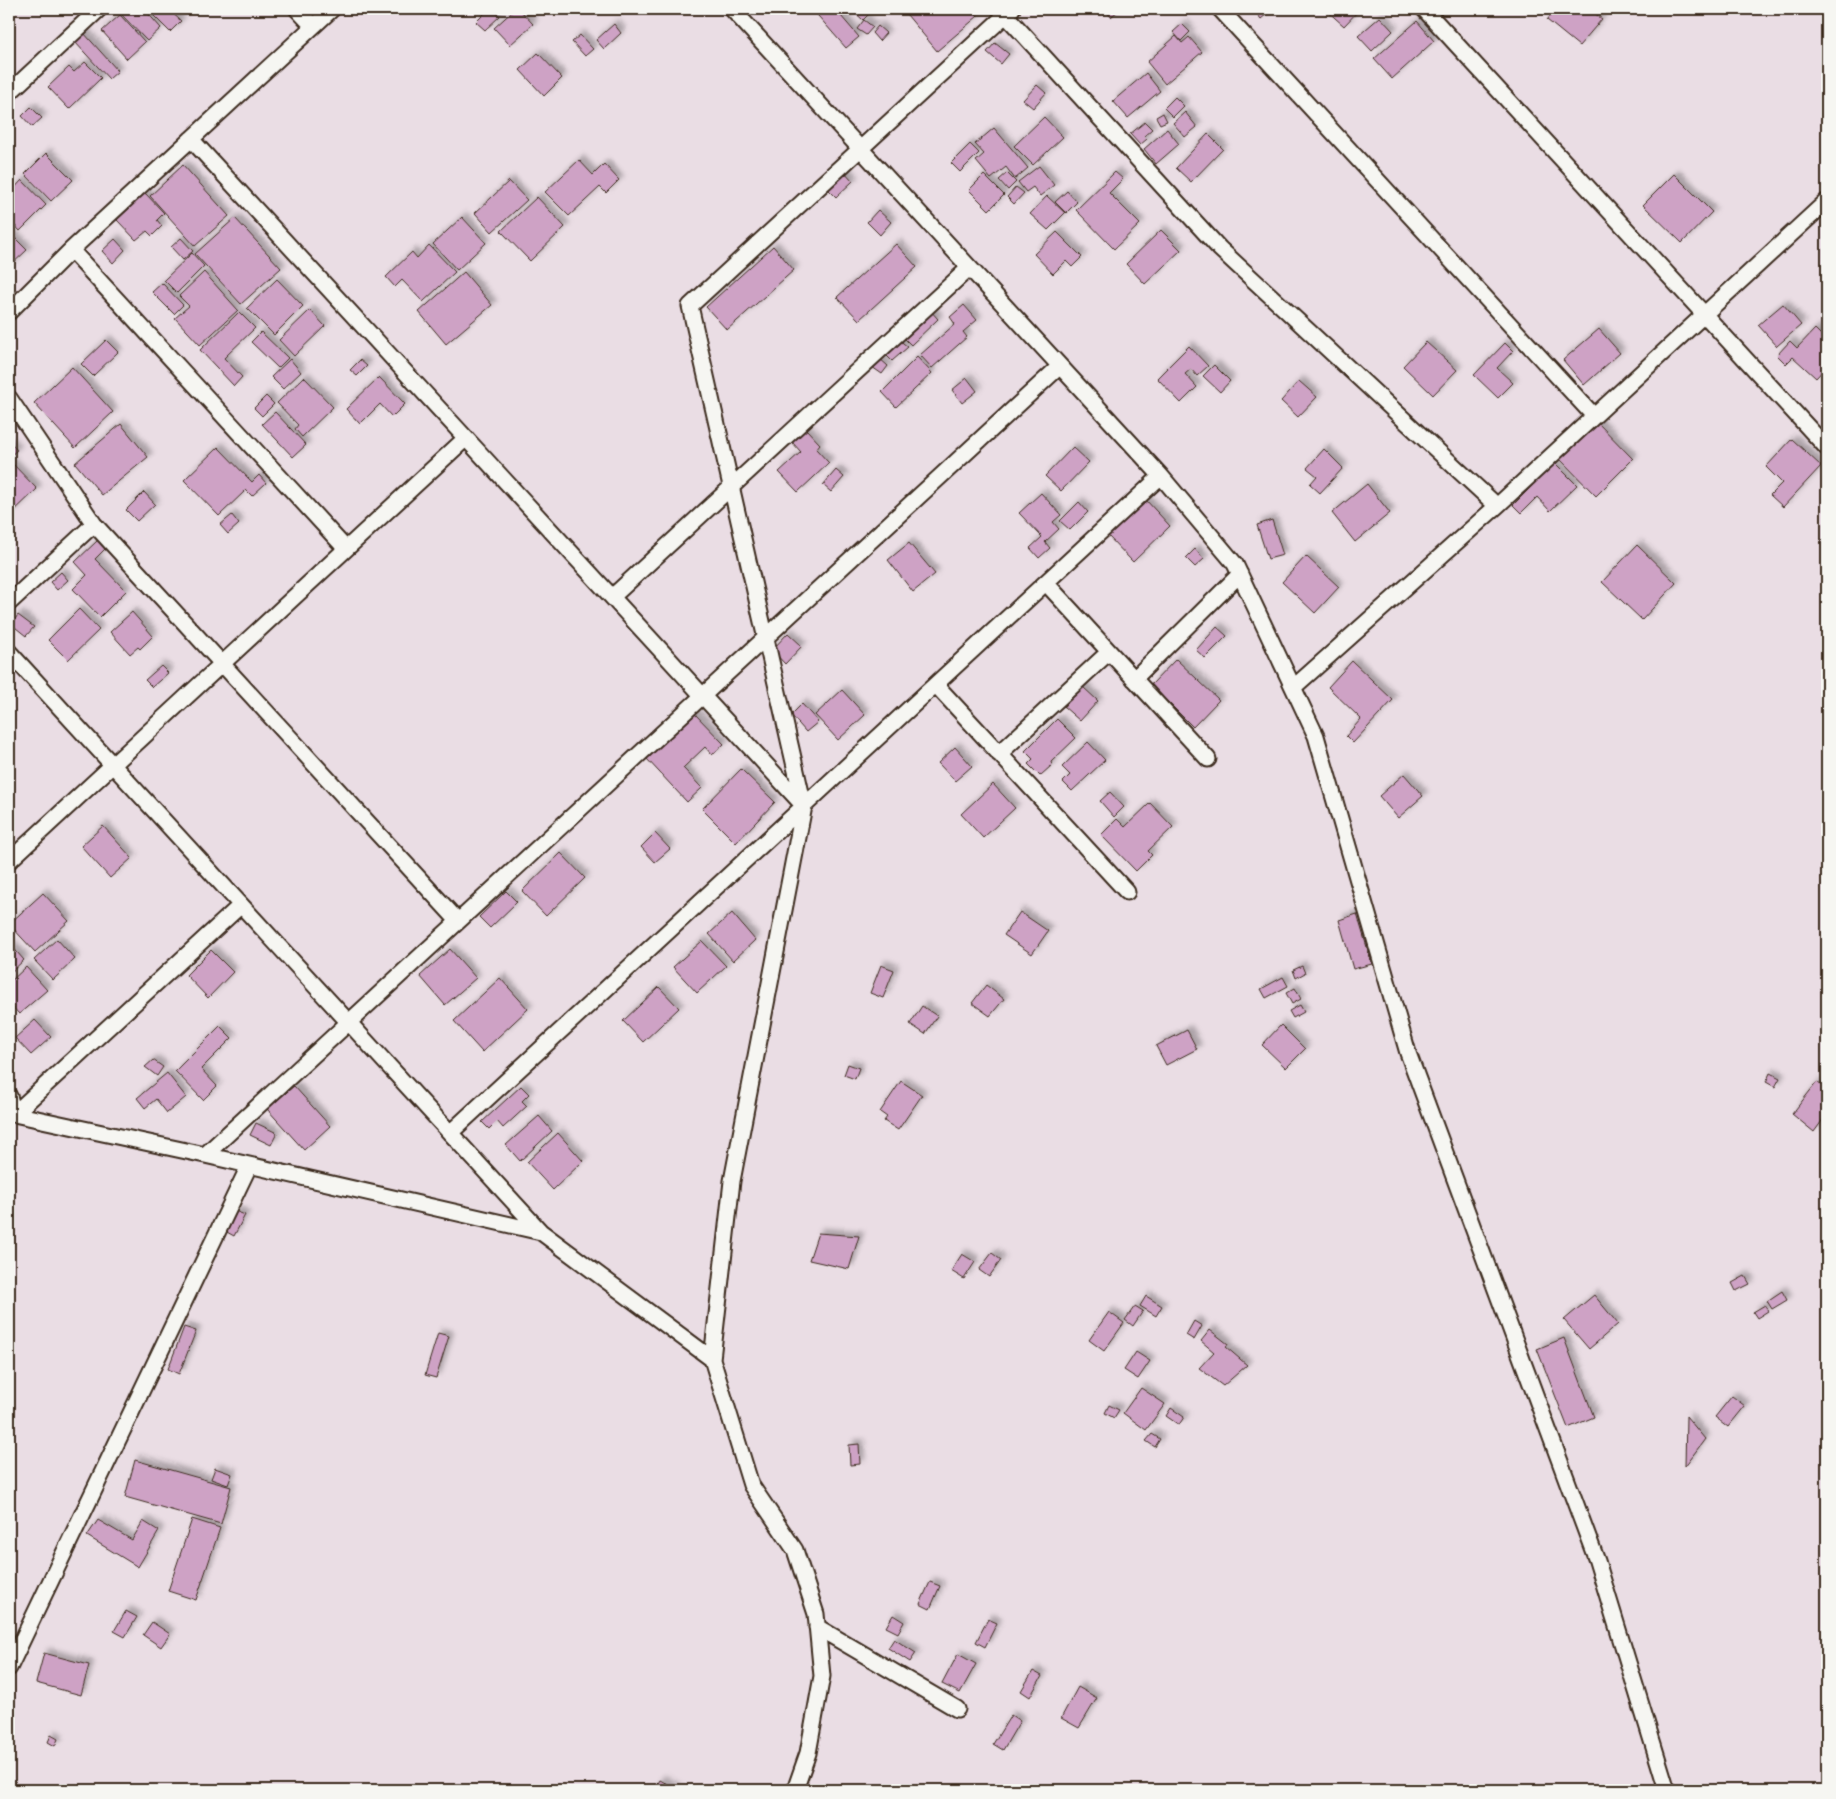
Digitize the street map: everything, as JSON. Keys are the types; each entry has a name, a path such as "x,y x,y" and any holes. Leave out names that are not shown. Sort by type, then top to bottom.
{"street":[{"path":"9,93 99,9"},
{"path":"297,9 313,26"},
{"path":"9,312 71,250 332,9"},
{"path":"732,9 1161,476 1235,564 1316,736 1408,1053 1597,1560 1667,1790"},
{"path":"1220,9 1594,416"},
{"path":"1424,9 1827,448"},
{"path":"795,1790 808,1753 822,1676 816,1614 795,1550 751,1485 712,1359 732,1181 804,806 690,306 1006,11 1220,249 1496,506"},
{"path":"191,139 804,806"},
{"path":"1294,687 1496,506 1827,201"},
{"path":"71,250 346,549"},
{"path":"612,598 970,268"},
{"path":"206,1155 1060,366"},
{"path":"9,398 94,524 458,921"},
{"path":"9,861 466,438"},
{"path":"450,1133 1161,476"},
{"path":"9,603 94,524"},
{"path":"1134,679 1240,574"},
{"path":"1046,583 1208,759"},
{"path":"9,652 541,1232 712,1359"},
{"path":"999,754 1109,652"},
{"path":"936,684 1127,892"},
{"path":"14,1114 241,905"},
{"path":"9,1096 14,1114"},
{"path":"14,1114 206,1155 541,1232"},
{"path":"9,1668 249,1166"},
{"path":"817,1627 957,1709"}],"building":[{"path":"122,9 144,9 161,28 147,41 119,12"},
{"path":"147,9 168,9 181,21 170,32"},
{"path":"489,9 492,9 500,16 485,30 476,22"},
{"path":"515,9 519,9 533,24 510,45 494,28"},
{"path":"812,9 835,9 859,37 846,48"},
{"path":"851,9 874,9 863,20"},
{"path":"902,9 972,9 978,16 937,51"},
{"path":"1104,9 1120,9 1111,17"},
{"path":"1253,9 1273,9 1261,19"},
{"path":"1325,9 1360,9 1344,26"},
{"path":"1556,9 1589,9 1602,19 1579,46 1547,20"},
{"path":"120,15 145,42 127,59 102,31"},
{"path":"1380,17 1393,31 1372,51 1358,36"},
{"path":"864,20 873,27 866,35 857,29"},
{"path":"1417,21 1434,41 1392,79 1374,59"},
{"path":"614,24 621,33 604,49 596,40"},
{"path":"1182,24 1190,32 1181,41 1173,32"},
{"path":"878,26 886,33 879,41 872,33"},
{"path":"83,32 118,71 109,79 74,41"},
{"path":"580,35 593,49 585,56 572,42"},
{"path":"1176,36 1182,43 1189,37 1202,52 1165,84 1147,62"},
{"path":"995,43 1009,54 1001,64 987,52"},
{"path":"538,53 562,78 544,96 520,70"},
{"path":"85,62 101,78 69,109 48,87 69,67 74,72"},
{"path":"1146,73 1160,91 1128,118 1113,101"},
{"path":"1037,85 1046,93 1033,108 1023,100"},
{"path":"1175,97 1184,106 1173,117 1164,108"},
{"path":"31,107 42,118 32,127 22,116"},
{"path":"1185,112 1197,127 1185,137 1173,123"},
{"path":"1163,113 1167,121 1160,124 1156,117"},
{"path":"1044,117 1063,137 1033,165 1014,146"},
{"path":"1145,122 1152,129 1144,136 1147,139 1140,145 1130,134"},
{"path":"994,128 1028,168 1015,179 1006,167 991,179 976,161 984,154 975,144"},
{"path":"1167,129 1179,144 1156,164 1144,149"},
{"path":"1208,134 1223,149 1191,182 1176,168"},
{"path":"970,144 979,153 960,172 951,163"},
{"path":"46,153 73,180 51,201 25,174"},
{"path":"579,160 593,175 604,164 619,180 606,193 600,187 569,216 545,192"},
{"path":"183,165 229,216 195,246 150,196"},
{"path":"1039,166 1054,185 1040,196 1033,187 1026,192 1018,182"},
{"path":"844,171 853,181 836,197 826,187"},
{"path":"1115,172 1123,179 1109,193 1140,224 1114,249 1076,210"},
{"path":"1007,173 1016,182 1008,190 999,180"},
{"path":"1674,174 1712,212 1682,243 1643,205"},
{"path":"984,175 1004,195 989,210 969,190"},
{"path":"22,180 46,205 20,231 9,219 9,194"},
{"path":"509,181 527,200 492,232 475,213"},
{"path":"1016,187 1024,193 1014,204 1007,197"},
{"path":"1067,191 1077,202 1066,213 1055,202"},
{"path":"145,193 164,213 157,220 162,226 152,236 147,231 136,240 117,220"},
{"path":"1047,196 1065,213 1048,230 1030,214"},
{"path":"537,197 565,227 530,261 501,231"},
{"path":"878,210 891,222 880,235 867,222"},
{"path":"462,217 486,243 457,270 433,244"},
{"path":"235,218 281,268 241,304 195,254"},
{"path":"1161,230 1181,250 1145,284 1126,264"},
{"path":"9,232 27,250 9,267"},
{"path":"1057,232 1082,257 1072,267 1066,261 1053,274 1034,254"},
{"path":"181,238 193,251 183,260 171,247"},
{"path":"115,239 125,250 113,263 102,251"},
{"path":"896,244 917,267 859,320 837,297"},
{"path":"429,245 455,272 423,302 402,280 395,287 386,277 412,252 417,258"},
{"path":"773,246 794,270 727,330 706,307"},
{"path":"192,253 204,266 177,293 164,280"},
{"path":"204,272 238,310 200,345 175,318 189,306 179,296"},
{"path":"464,272 492,305 446,344 419,312"},
{"path":"277,279 303,306 274,335 247,308"},
{"path":"162,283 183,305 174,314 152,292"},
{"path":"1783,304 1801,325 1777,346 1758,325"},
{"path":"964,305 977,320 963,332 967,337 932,368 920,355 955,324 950,317"},
{"path":"310,310 325,326 294,356 279,340"},
{"path":"930,310 938,319 911,345 902,336"},
{"path":"239,312 255,328 224,358 242,377 234,386 200,350"},
{"path":"1599,329 1620,353 1584,385 1563,360"},
{"path":"1815,329 1827,341 1827,366 1816,378 1793,357 1786,364 1777,355 1790,341 1797,348"},
{"path":"261,332 288,358 278,368 251,342"},
{"path":"898,339 908,347 892,361 883,352"},
{"path":"106,340 118,352 93,376 81,364"},
{"path":"1426,342 1457,370 1433,395 1403,366"},
{"path":"1505,343 1513,351 1497,368 1513,383 1498,398 1474,375"},
{"path":"1189,346 1208,366 1197,376 1191,369 1185,374 1197,387 1181,403 1157,378"},
{"path":"917,357 932,373 896,407 882,392"},
{"path":"879,358 888,366 882,374 872,367"},
{"path":"290,359 301,372 283,389 271,377"},
{"path":"360,360 367,366 357,376 350,370"},
{"path":"1214,365 1230,381 1220,392 1203,376"},
{"path":"72,367 113,412 75,448 34,403"},
{"path":"304,377 333,407 302,437 295,429 298,425 277,403"},
{"path":"379,377 405,404 392,417 380,404 360,424 346,409"},
{"path":"967,378 977,391 962,403 952,390"},
{"path":"1299,381 1317,397 1298,417 1281,401"},
{"path":"266,396 274,404 262,416 254,408"},
{"path":"275,412 306,445 293,457 262,424"},
{"path":"1595,420 1633,459 1596,496 1558,457"},
{"path":"121,424 148,457 102,495 75,463"},
{"path":"806,429 820,444 816,449 829,463 798,492 779,472 801,452 792,442"},
{"path":"1792,439 1821,466 1783,507 1770,495 1782,483 1766,467"},
{"path":"9,443 17,450 9,457"},
{"path":"218,447 252,482 259,475 266,483 252,496 246,490 219,516 184,480"},
{"path":"1073,447 1089,462 1061,491 1045,476"},
{"path":"1324,449 1343,468 1320,493 1310,484 1317,476 1307,468"},
{"path":"9,462 37,489 9,516"},
{"path":"1555,463 1577,485 1550,511 1537,497 1521,513 1513,505"},
{"path":"836,470 844,477 831,492 823,485"},
{"path":"1367,484 1390,513 1355,542 1332,513"},
{"path":"144,492 155,504 137,521 126,510"},
{"path":"1041,493 1061,515 1053,522 1059,529 1045,542 1050,548 1039,558 1030,548 1042,537 1019,513"},
{"path":"1145,499 1170,526 1133,562 1107,535"},
{"path":"1079,502 1088,512 1070,530 1060,521"},
{"path":"232,515 239,524 228,534 220,525"},
{"path":"1272,520 1283,555 1268,559 1257,525"},
{"path":"98,540 105,549 95,559 126,591 100,617 73,589 87,575 75,562"},
{"path":"909,543 935,574 913,592 888,560"},
{"path":"1637,545 1676,583 1642,620 1602,582"},
{"path":"1195,549 1204,559 1195,567 1186,558"},
{"path":"1306,556 1339,587 1315,613 1282,582"},
{"path":"61,572 68,580 57,590 50,582"},
{"path":"79,609 99,630 68,660 48,640"},
{"path":"132,612 153,636 140,649 138,647 130,654 110,632"},
{"path":"18,615 34,627 26,636 11,624"},
{"path":"1217,627 1227,636 1205,658 1196,650"},
{"path":"788,633 802,646 785,664 772,650"},
{"path":"1176,659 1219,700 1193,727 1151,685"},
{"path":"1352,661 1393,700 1353,743 1346,736 1361,719 1328,687"},
{"path":"161,666 168,673 152,687 145,680"},
{"path":"1827,679 1827,696 1820,692"},
{"path":"1082,686 1098,701 1080,721 1063,706"},
{"path":"842,690 865,715 838,740 815,715"},
{"path":"802,704 818,722 806,732 791,715"},
{"path":"694,713 724,744 712,755 705,747 683,768 702,788 687,802 646,758"},
{"path":"1057,719 1076,738 1051,762 1052,765 1040,776 1028,764 1033,759 1025,751"},
{"path":"1088,742 1105,760 1072,791 1063,782 1070,775 1062,767"},
{"path":"955,747 972,766 955,781 938,763"},
{"path":"741,769 775,802 736,843 702,809"},
{"path":"1404,774 1423,796 1398,818 1379,796"},
{"path":"993,784 1015,808 983,838 961,814"},
{"path":"1110,792 1124,807 1114,817 1100,801"},
{"path":"1150,803 1173,827 1148,851 1152,855 1136,871 1101,835 1117,819 1125,827"},
{"path":"103,826 132,858 110,878 81,846"},
{"path":"655,833 670,849 655,862 641,847"},
{"path":"561,853 585,878 546,916 522,891"},
{"path":"506,891 517,902 490,928 479,917"},
{"path":"43,893 69,921 35,952 9,924"},
{"path":"1020,912 1048,931 1032,954 1004,935"},
{"path":"732,913 755,940 733,961 709,934"},
{"path":"1357,914 1372,964 1353,969 1339,920"},
{"path":"57,939 75,959 53,980 34,960"},
{"path":"702,941 726,966 697,993 673,967"},
{"path":"9,943 24,960 9,974"},
{"path":"450,949 476,978 445,1005 420,976"},
{"path":"211,950 233,972 208,998 186,975"},
{"path":"881,965 894,970 883,998 870,993"},
{"path":"1302,966 1305,973 1296,978 1293,970"},
{"path":"26,967 47,990 19,1014 9,1003 9,983"},
{"path":"1283,977 1288,986 1266,998 1261,989"},
{"path":"500,978 528,1009 482,1052 454,1021"},
{"path":"986,985 1004,999 990,1016 972,1003"},
{"path":"659,987 679,1008 643,1042 623,1021"},
{"path":"1295,988 1301,999 1292,1004 1286,993"},
{"path":"1300,1005 1304,1012 1293,1018 1289,1011"},
{"path":"922,1006 937,1016 925,1034 910,1024"},
{"path":"35,1020 51,1037 31,1055 15,1038"},
{"path":"1281,1025 1305,1049 1286,1068 1262,1045"},
{"path":"220,1026 232,1038 201,1069 217,1086 203,1100 175,1071"},
{"path":"1187,1030 1197,1049 1166,1065 1156,1046"},
{"path":"153,1060 163,1067 157,1076 145,1067"},
{"path":"848,1064 859,1068 855,1079 844,1075"},
{"path":"167,1073 186,1097 167,1113 156,1099 145,1108 137,1098"},
{"path":"1770,1073 1780,1078 1775,1087 1766,1082"},
{"path":"901,1081 922,1095 898,1130 884,1121 887,1117 880,1112"},
{"path":"1817,1082 1827,1090 1827,1114 1814,1132 1792,1114"},
{"path":"294,1086 330,1126 304,1150 267,1109"},
{"path":"521,1086 529,1094 522,1101 527,1106 503,1128 497,1121 489,1129 482,1122"},
{"path":"539,1116 552,1131 520,1161 506,1145"},
{"path":"256,1123 277,1133 271,1145 250,1135"},
{"path":"558,1133 583,1161 553,1190 527,1162"},
{"path":"235,1211 245,1215 234,1236 225,1231"},
{"path":"818,1233 859,1236 849,1269 809,1260"},
{"path":"992,1253 1001,1260 989,1277 979,1270"},
{"path":"962,1254 975,1262 964,1279 951,1271"},
{"path":"1745,1276 1750,1284 1736,1291 1732,1283"},
{"path":"1782,1291 1787,1300 1772,1309 1767,1301"},
{"path":"1594,1295 1618,1324 1589,1349 1564,1320"},
{"path":"1146,1296 1162,1306 1156,1316 1140,1306"},
{"path":"1765,1305 1768,1311 1757,1318 1753,1312"},
{"path":"1135,1306 1143,1311 1133,1326 1125,1320"},
{"path":"1109,1312 1124,1323 1104,1351 1089,1340"},
{"path":"1194,1321 1202,1326 1194,1340 1186,1335"},
{"path":"184,1327 196,1331 179,1374 168,1369"},
{"path":"1210,1330 1228,1344 1226,1347 1247,1365 1223,1386 1199,1368 1214,1352 1201,1341"},
{"path":"438,1333 449,1336 436,1378 425,1375"},
{"path":"1564,1338 1594,1417 1568,1428 1537,1349"},
{"path":"1136,1352 1150,1361 1138,1379 1124,1370"},
{"path":"1141,1388 1165,1404 1146,1430 1123,1413"},
{"path":"1732,1396 1745,1406 1728,1427 1715,1417"},
{"path":"1109,1405 1119,1410 1114,1418 1105,1413"},
{"path":"1171,1408 1184,1417 1179,1425 1166,1416"},
{"path":"1686,1416 1705,1439 1685,1466"},
{"path":"1152,1434 1160,1439 1155,1447 1146,1441"},
{"path":"859,1444 860,1464 850,1465 849,1445"},
{"path":"135,1460 231,1487 221,1524 125,1497"},
{"path":"215,1468 232,1474 228,1485 211,1479"},
{"path":"192,1519 220,1528 196,1600 168,1591"},
{"path":"98,1520 132,1540 143,1521 159,1531 138,1567 87,1536"},
{"path":"930,1582 940,1586 930,1609 920,1604"},
{"path":"126,1611 137,1617 125,1637 114,1631"},
{"path":"893,1615 904,1622 898,1633 886,1627"},
{"path":"988,1619 997,1623 985,1647 976,1642"},
{"path":"152,1622 170,1634 161,1647 143,1635"},
{"path":"894,1639 916,1653 910,1662 888,1648"},
{"path":"44,1653 89,1665 81,1695 36,1683"},
{"path":"958,1654 976,1664 960,1693 942,1684"},
{"path":"1033,1671 1042,1676 1030,1697 1021,1691"},
{"path":"1078,1687 1097,1698 1079,1728 1061,1718"},
{"path":"1011,1715 1020,1721 1003,1750 993,1744"},
{"path":"51,1735 58,1739 55,1746 48,1742"},
{"path":"660,1780 678,1790 654,1790"}]}
